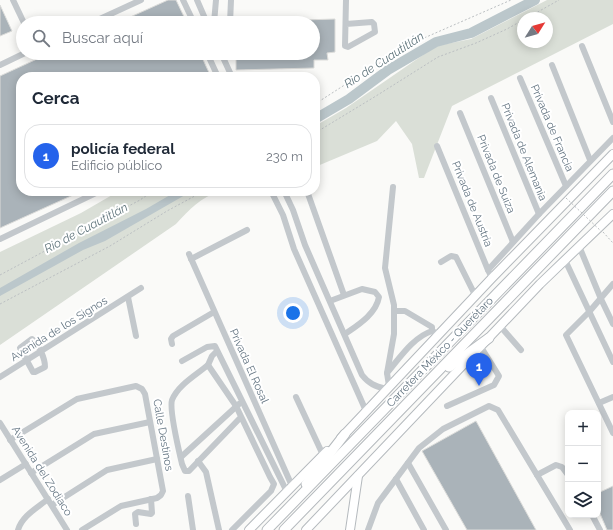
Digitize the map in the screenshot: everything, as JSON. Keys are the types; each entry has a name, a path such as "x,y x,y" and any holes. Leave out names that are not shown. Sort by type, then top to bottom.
{"highway":[{"name":"Carretera México - Querétaro","path":"267,530 613,174"},
{"name":"Carretera México - Querétaro","path":"284,530 613,191"},
{"path":"433,377 489,338"},
{"path":"279,518 344,434"}],"main road":[{"path":"249,530 366,411 435,333 475,295 490,274 613,154"},
{"path":"306,530 540,284 579,246 612,219"},
{"path":"350,530 358,476"}],"street":[{"path":"13,0 21,16"},
{"path":"106,16 141,0"},
{"path":"183,0 191,16"},
{"path":"197,0 204,16"},
{"path":"215,16 216,0"},
{"path":"230,16 231,0"},
{"path":"346,0 345,46 348,48 373,35 375,32 374,24 372,22 346,24"},
{"path":"582,46 613,122"},
{"path":"0,64 16,57"},
{"path":"210,60 216,72"},
{"path":"224,60 230,72"},
{"path":"552,65 590,160"},
{"name":"Privada de Francia","path":"520,78 566,186"},
{"name":"Privada de Alemania","path":"492,98 539,214"},
{"name":"Privada de Suiza","path":"460,113 513,242"},
{"path":"490,274 513,242 590,160 613,138"},
{"name":"Privada de Austria","path":"437,146 490,274"},
{"path":"286,196 293,210 305,245 362,375 366,381 372,385 387,388 387,373 394,334 394,305 385,268 393,187"},
{"path":"0,238 89,196"},
{"path":"274,196 283,215 301,265 366,411"},
{"path":"309,196 344,295"},
{"name":"Privada El Rosal","path":"247,230 190,256 289,489"},
{"path":"579,246 613,324"},
{"path":"441,262 451,256 456,257 475,295"},
{"path":"301,265 312,260"},
{"path":"565,260 613,362"},
{"name":"Avenida de los Signos","path":"0,377 141,288"},
{"path":"612,288 566,335 613,433"},
{"path":"330,300 362,289 375,292 379,297 378,304 365,320 345,334"},
{"path":"128,297 136,336"},
{"path":"387,373 414,342 424,334 435,333 428,324 405,311 394,311"},
{"path":"172,344 171,339 173,336 214,312"},
{"path":"330,328 340,323"},
{"path":"500,326 522,350"},
{"path":"34,340 41,352 45,367 33,372 20,348 34,340"},
{"path":"338,347 348,342"},
{"path":"182,361 207,347 215,346 241,402 289,489"},
{"path":"446,406 494,385 499,376 481,347"},
{"path":"217,351 212,356 208,365 181,387 172,400 173,416 180,457 185,471 189,471 241,416"},
{"path":"208,365 236,406 274,484 271,491 232,530"},
{"path":"355,386 366,381"},
{"name":"Calle Destinos","path":"10,440 77,399 136,386 142,389 145,394 163,490 161,495 157,498 151,499"},
{"path":"296,397 323,455"},
{"path":"599,404 613,397"},
{"path":"180,457 241,402"},
{"path":"370,529 378,503 419,448 443,429 489,406 498,410 570,530"},
{"path":"31,472 94,434 150,422"},
{"name":"Avenida del Zodiaco","path":"0,423 2,430 26,464 67,530"},
{"path":"52,505 107,470 157,459"},
{"path":"198,461 206,472 219,530"},
{"path":"408,463 446,530"},
{"path":"0,480 26,464"},
{"path":"537,475 556,465 562,467 565,471"},
{"path":"396,479 424,530"},
{"path":"188,496 193,530"},
{"path":"18,530 27,515 48,499"},
{"path":"82,530 121,506 151,499 152,513 138,512 135,514 136,524"},
{"path":"594,518 600,530"}],"path":[{"path":"320,101 371,68 424,38 511,0"},
{"path":"538,12 559,0"},
{"path":"320,130 438,57 476,43 517,23"},
{"path":"0,275 146,196"},
{"path":"0,304 110,246 195,196"},
{"path":"566,198 613,243"}],"shaded area":[{"path":"547,0 613,0 613,24 452,106 424,178 419,178 412,144 396,121 377,141 320,165 320,123 346,108 436,46 471,39 517,15 517,48 553,48 553,12 524,12"},
{"path":"110,196 209,196 191,209 176,224 0,345 0,252 81,213"},
{"path":"168,196 183,196 105,241 83,250 0,296 0,288 79,243"}],"building":[{"path":"168,0 176,0 184,16 133,16"},
{"path":"0,5 12,31 0,36"},
{"path":"320,19 335,19 335,52 327,53 328,60 320,60"},
{"path":"35,60 203,60 209,72 16,72 16,196 71,196 0,228 0,76"},
{"path":"236,60 314,60 314,68 236,70"},
{"path":"476,421 536,530 467,530 422,451"},
{"path":"613,486 613,530 607,530 601,516 601,492"}],"waterway":[{"name":"Rio de Cuautitlán","path":"320,116 349,99 388,70 436,42 471,33 535,0"}],"place":[{"name":"policía federal","path":"479,386"}]}
